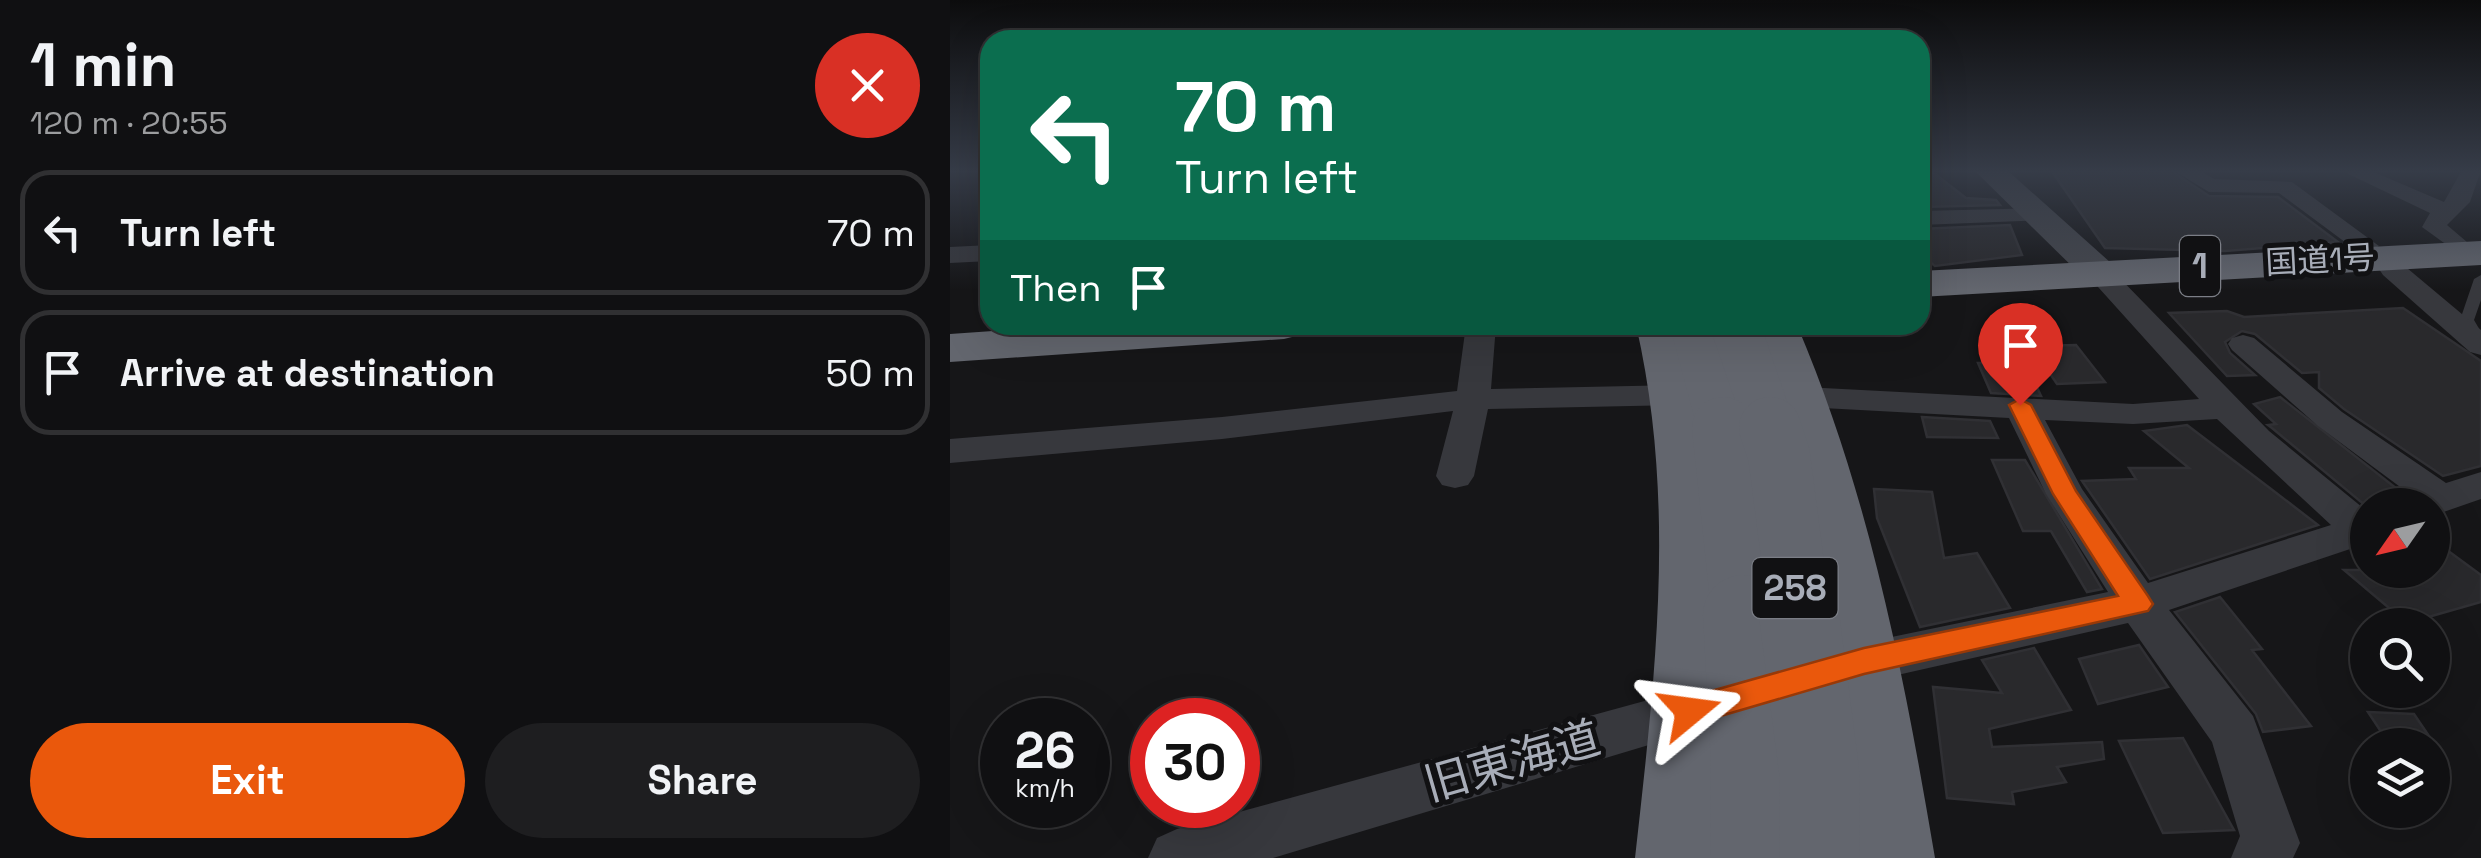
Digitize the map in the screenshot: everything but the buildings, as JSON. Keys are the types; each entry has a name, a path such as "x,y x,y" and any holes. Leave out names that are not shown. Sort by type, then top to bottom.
{"highway":[{"name":"国道1号","path":"1930,283 2098,271 2477,262"},
{"path":"950,348 1139,335"},
{"path":"1662,335 1678,395 1690,470 1690,711 1680,858"},
{"name":"258","path":"1699,335 1715,380 1732,456 1754,766 1750,858"},
{"name":"258","path":"1738,335 1778,455 1818,770 1820,858"},
{"path":"1778,335 1804,397 1830,495 1864,661 1890,858"}],"street":[{"path":"2036,210 2098,271 2222,408 2297,480 2350,517"},
{"path":"2315,210 2366,246"},
{"path":"2443,210 2448,212 2434,227 2477,262"},
{"path":"1930,218 2041,214"},
{"path":"950,255 980,254"},
{"path":"2392,269 2481,345"},
{"path":"1455,476 1472,399 1480,335"},
{"path":"2243,344 2415,488"},
{"path":"950,451 1222,428 1472,399 1678,395"},
{"path":"1804,397 2020,405 2133,414 2222,408"},
{"path":"2020,405 2065,494 2138,604 2235,732 2270,842 2260,858"},
{"path":"2450,496 2481,485"},
{"name":"旧東海道","path":"1178,858 1864,661 2138,604 2281,560 2350,534"}],"lane":[{"path":"2477,262 2466,320 2481,345"}],"route":[{"path":"1690,711 1864,661 2138,604 2065,494 2020,405"}]}
